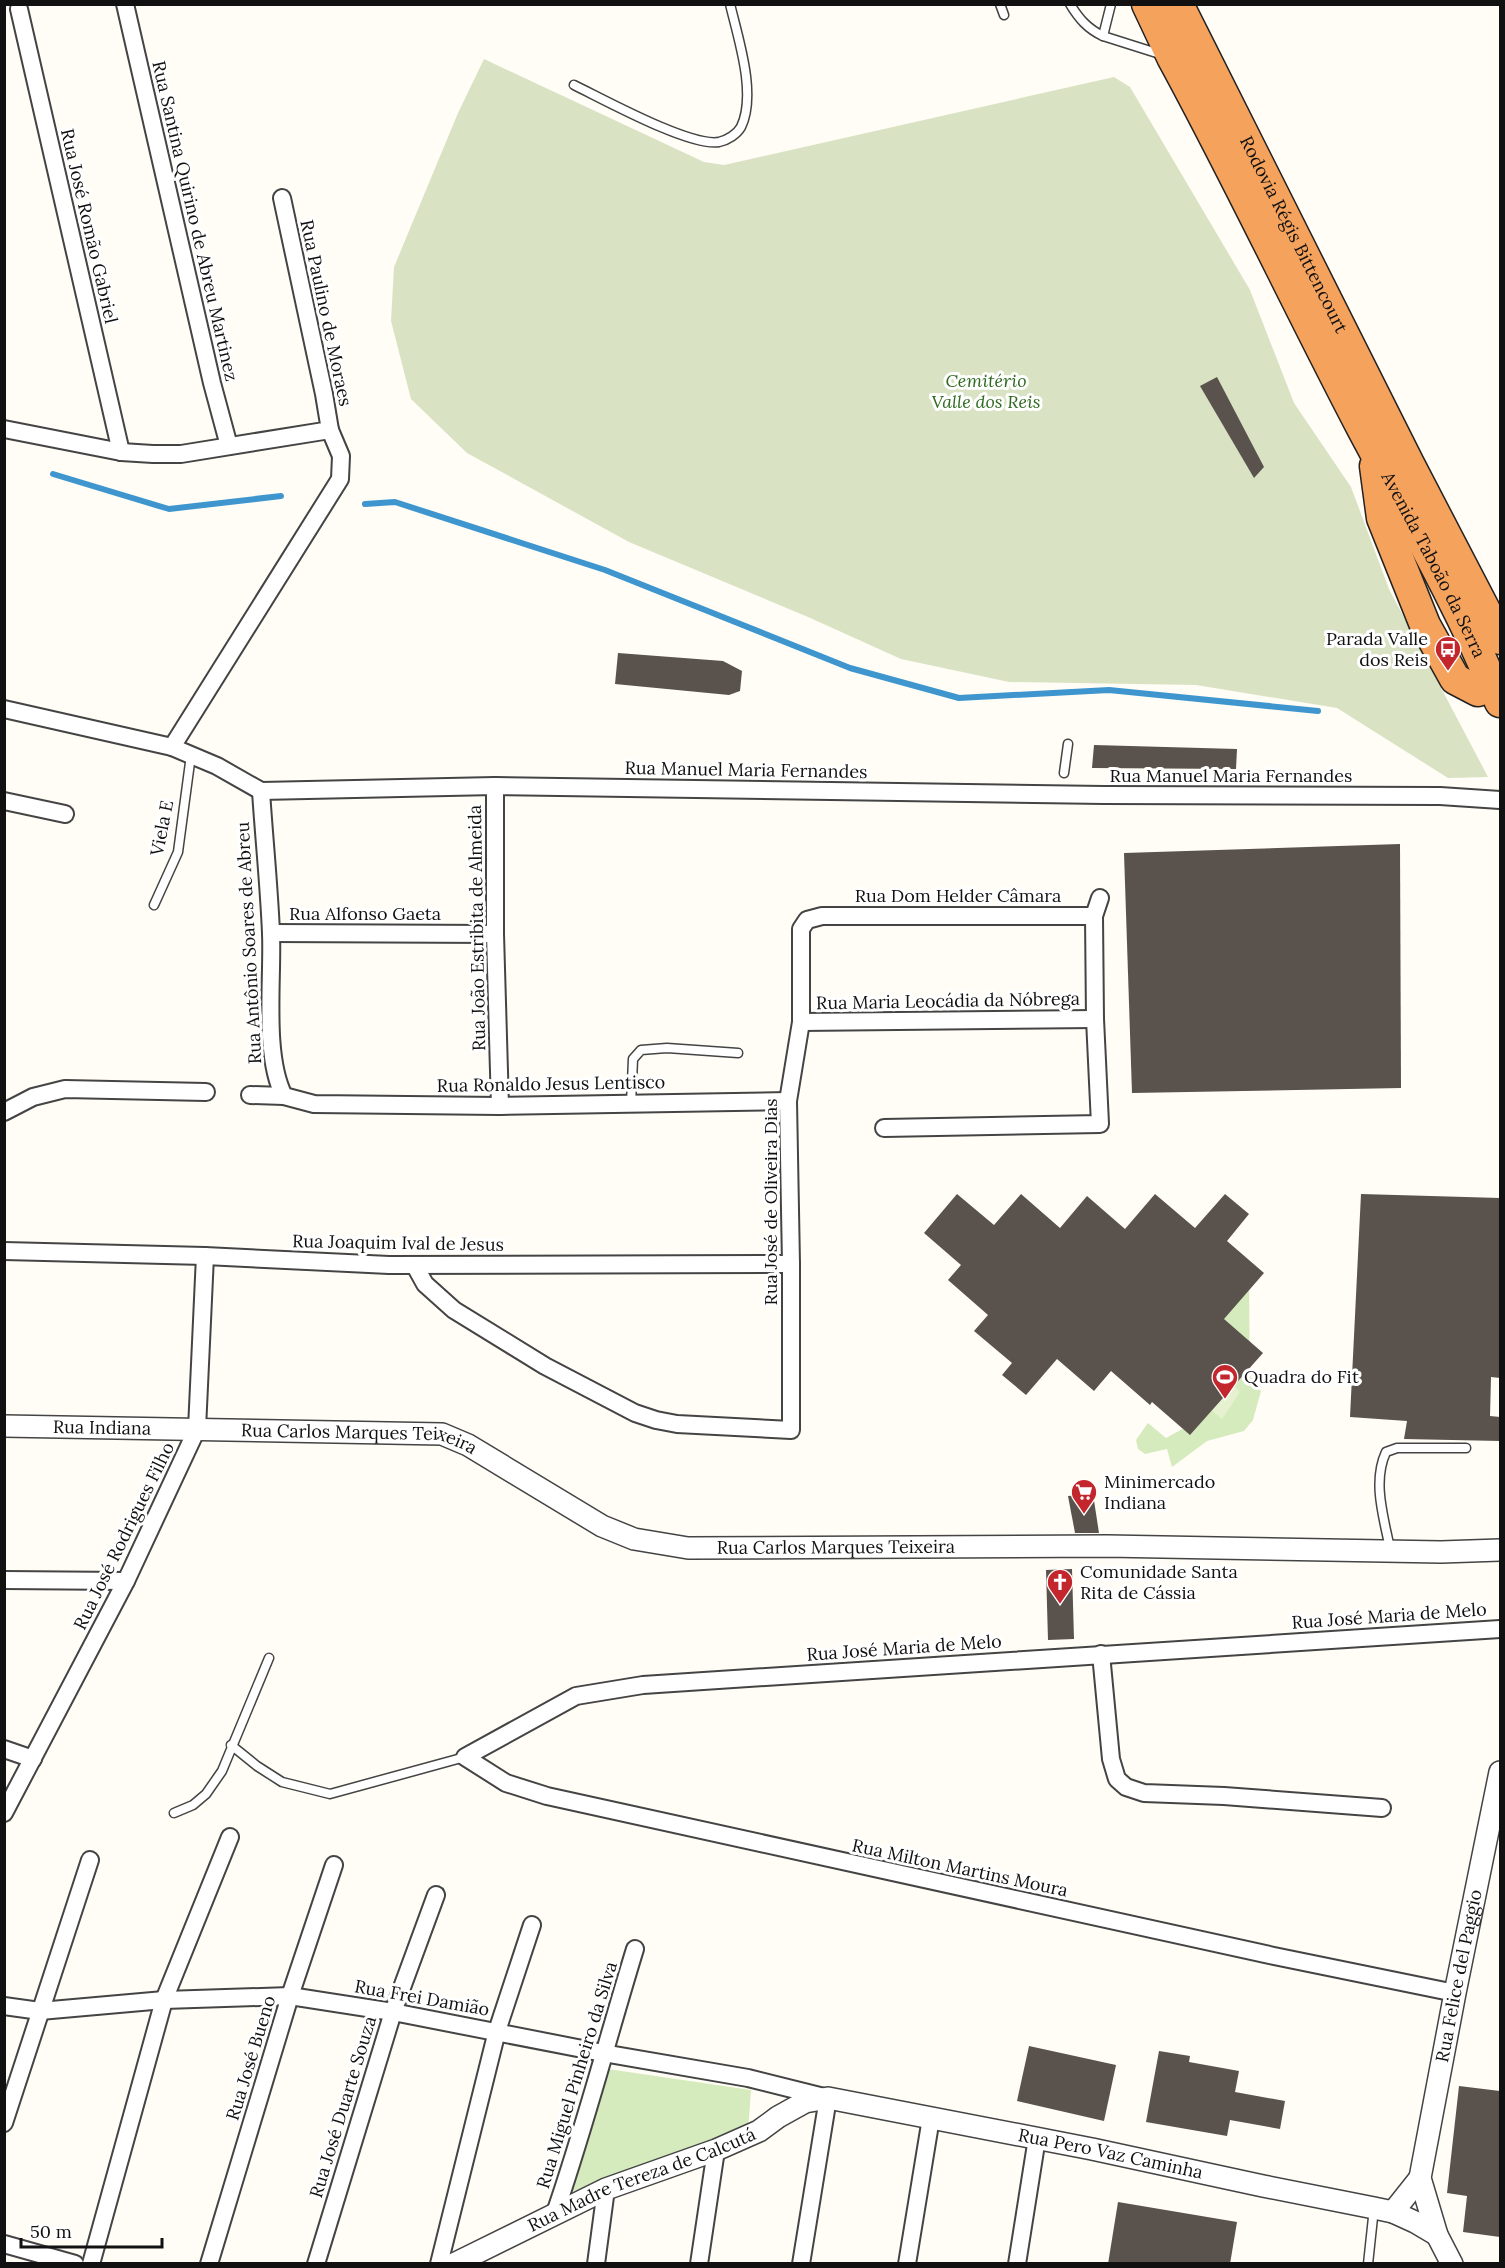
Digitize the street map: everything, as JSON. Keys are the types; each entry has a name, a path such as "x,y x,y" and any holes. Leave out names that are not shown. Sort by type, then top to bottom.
{"highway":[{"name":"Rodovia Régis Bittencourt","path":"1147,4 1172,57 1368,437"},
{"name":"Rodovia Régis Bittencourt","path":"1178,4 1409,464"},
{"name":"Avenida Taboão da Serra","path":"1368,437 1436,563 1498,690"},
{"name":"Avenida Taboão da Serra","path":"1409,464 1500,639"}],"street":[{"name":"Rua Santina Quirino de Abreu Martinez","path":"125,4 212,383 230,446"},
{"name":"Rua José Romão Gabriel","path":"19,9 121,452"},
{"name":"Rua Paulino de Moraes","path":"4,429 121,452 181,454 330,430 282,198"},
{"path":"172,747 340,479 341,456 330,430"},
{"path":"4,709 172,747 217,766 261,791"},
{"name":"Rua Manuel Maria Fernandes","path":"261,791 495,786 1104,802 1440,796 1500,800"},
{"name":"Rua João Estribita de Almeida","path":"495,786 495,934 500,1106"},
{"name":"Rua Antônio Soares de Abreu","path":"261,791 271,933 272,1050 277,1082 284,1096"},
{"path":"4,801 65,814"},
{"path":"884,1128 1101,1124 1095,1019 1094,916 1100,898"},
{"name":"Rua Dom Helder Câmara","path":"822,916 1094,916"},
{"name":"Rua José de Oliveira Dias","path":"415,1266 425,1284 454,1310 545,1366 634,1413 677,1424 791,1430 788,1101 801,1022 801,929 807,920 822,916"},
{"name":"Rua Alfonso Gaeta","path":"271,933 495,934"},
{"name":"Rua Maria Leocádia da Nóbrega","path":"801,1022 1095,1019"},
{"path":"4,1112 33,1097 65,1089 206,1092"},
{"path":"250,1095 284,1096"},
{"name":"Rua Ronaldo Jesus Lentisco","path":"284,1096 314,1104 500,1106 788,1101"},
{"name":"Rua Joaquim Ival de Jesus","path":"4,1251 205,1256 415,1266 791,1264"},
{"name":"Rua José Rodrigues Filho","path":"4,1813 126,1581 197,1429 205,1256"},
{"name":"Rua Indiana","path":"4,1426 197,1429"},
{"name":"Rua Carlos Marques Teixeira","path":"197,1429 442,1434 468,1445 602,1526 634,1539 664,1545 735,1548 1107,1546 1390,1552 1500,1550"},
{"path":"4,1580 126,1581"},
{"name":"Rua José Maria de Melo","path":"465,1756 576,1696 643,1685 1101,1653 1500,1629"},
{"path":"1101,1653 1111,1759 1117,1779 1125,1787 1144,1793 1224,1796 1382,1808"},
{"path":"4,1749 33,1759"},
{"name":"Rua Milton Martins Moura","path":"465,1756 506,1783 547,1796 1262,1954 1455,1992"},
{"name":"Rua Felice del Paggio","path":"1420,2178 1500,1772"},
{"path":"91,2264 164,2000 230,1837"},
{"path":"4,2123 90,1860"},
{"name":"Rua José Bueno","path":"209,2264 290,1996 334,1865"},
{"name":"Rua José Duarte Souza","path":"316,2264 393,2012 436,1895"},
{"path":"439,2264 497,2031 532,1925"},
{"name":"Rua Miguel Pinheiro da Silva","path":"555,2213 578,2147 635,1949"},
{"name":"Rua Frei Damião","path":"4,2006 39,2011 164,2000 290,1996 393,2012 603,2054 748,2078 828,2098"},
{"path":"801,2264 828,2098"},
{"name":"Rua Pero Vaz Caminha","path":"828,2098 1037,2138 1383,2210 1415,2222 1437,2235"},
{"name":"Rua Madre Tereza de Calcutá","path":"465,2262 555,2213 606,2189 716,2150 759,2131 778,2117 806,2102 828,2098"},
{"path":"907,2264 932,2118"},
{"path":"1017,2264 1037,2138"},
{"path":"699,2264 716,2150"},
{"path":"1383,2210 1420,2178 1437,2235 1452,2264"},
{"path":"596,2264 606,2189"},
{"path":"4,2244 75,2264"}],"lane":[{"path":"574,85 650,123 702,141 719,142 735,135 742,125 746,103 745,68 730,4"},
{"path":"1000,4 1004,15"},
{"path":"1070,4 1079,19 1091,30 1103,36 1172,57"},
{"path":"1103,36 1112,4"},
{"path":"1064,773 1068,744"},
{"name":"Viela E","path":"154,905 178,852 191,754"},
{"path":"631,1104 633,1059 641,1050 667,1048 738,1053"},
{"path":"1390,1552 1379,1477 1386,1452 1397,1449 1466,1448"},
{"path":"174,1814 193,1805 206,1794 222,1770 268,1658"},
{"name":"Rua José Maria de Melo","path":"231,1745 282,1782 330,1794 465,1756"},
{"path":"1368,2264 1383,2210"}],"green space":[{"name":"Cemitério Valle dos Reis","path":"484,59 704,162 724,165 1114,77 1130,87 1250,290 1294,403 1351,487 1389,589 1488,777 1448,778 1337,708 1196,685 1009,682 901,659 808,617 629,542 467,453 411,399 391,321 394,267 458,113"},
{"path":"1249,1286 1250,1376 1261,1391 1253,1420 1244,1431 1207,1441 1172,1467 1167,1449 1145,1454 1138,1449 1136,1440 1148,1423 1166,1438 1186,1427 1209,1321"},
{"name":"Quadra do Fit","path":"1230,1382 1240,1392 1222,1419 1209,1408"},
{"path":"608,2069 751,2090 748,2132 570,2192"}],"building":[{"path":"1217,377 1264,467 1254,478 1200,386"},
{"path":"618,653 723,661 742,671 740,691 729,695 615,684"},
{"path":"1094,745 1237,749 1236,769 1092,768"},
{"path":"1400,844 1401,1088 1132,1093 1124,853"},
{"path":"957,1194 994,1225 1021,1194 1060,1228 1087,1196 1125,1229 1155,1194 1195,1228 1225,1194 1249,1214 1227,1241 1264,1273 1224,1319 1263,1353 1190,1435 1152,1402 1150,1405 1111,1371 1094,1391 1057,1359 1026,1395 1002,1375 1012,1363 974,1331 988,1315 948,1280 961,1265 924,1233"},
{"path":"1361,1194 1500,1198 1500,1378 1491,1377 1490,1416 1500,1417 1500,1441 1404,1439 1407,1421 1350,1417"},
{"name":"Minimercado Indiana","path":"1093,1494 1099,1533 1075,1533 1068,1496"},
{"name":"Comunidade Santa Rita de Cássia","path":"1072,1569 1074,1639 1048,1640 1046,1570"},
{"path":"1029,2046 1116,2065 1104,2121 1017,2101"},
{"path":"1159,2051 1190,2056 1189,2062 1239,2071 1235,2092 1285,2101 1280,2129 1230,2120 1227,2136 1146,2122"},
{"path":"1459,2086 1500,2091 1500,2237 1463,2232 1467,2196 1447,2193"},
{"path":"1118,2202 1237,2222 1230,2264 1108,2264"}],"waterway":[{"path":"53,474 169,509 281,496"},
{"path":"365,504 395,502 605,570 850,668 959,698 1109,690 1318,711"}],"place":[{"name":"Parada Valle dos Reis","path":"1448,672"},
{"name":"Quadra do Fit","path":"1225,1400"},
{"name":"Minimercado Indiana","path":"1084,1515"},
{"name":"Comunidade Santa Rita de Cássia","path":"1060,1605"}]}
